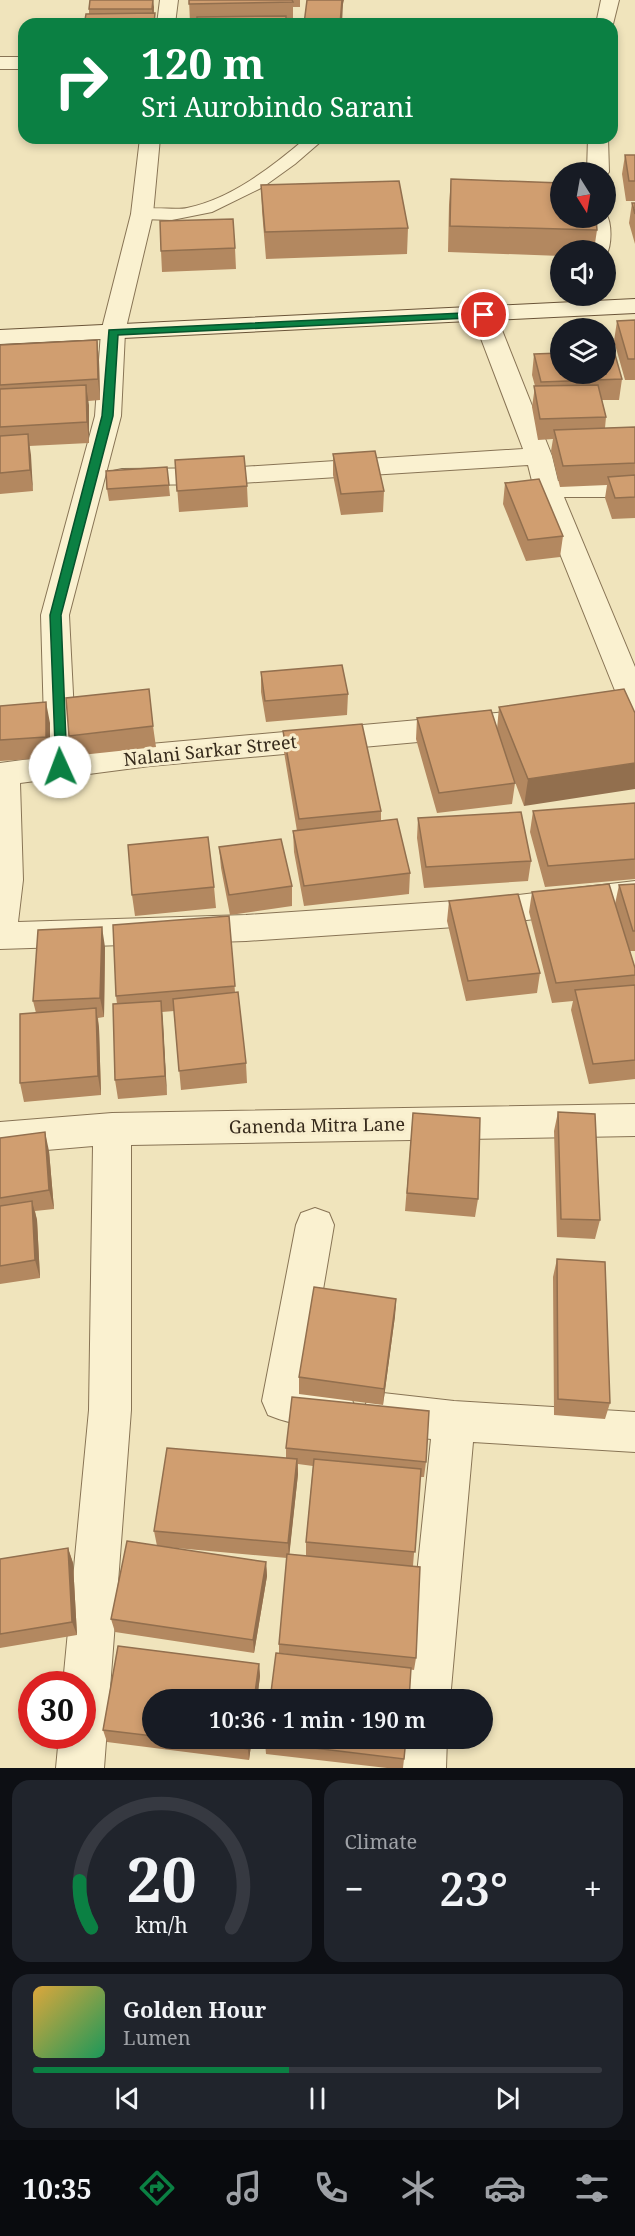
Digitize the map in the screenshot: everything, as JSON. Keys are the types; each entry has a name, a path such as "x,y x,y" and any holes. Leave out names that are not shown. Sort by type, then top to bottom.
{"street":[{"path":"167,18 169,0"},
{"path":"606,18 609,0"},
{"path":"0,63 18,63"},
{"path":"60,767 56,615 108,416 113,332 142,214 149,144"},
{"path":"598,144 598,162"},
{"path":"616,304 635,306"},
{"path":"0,337 484,315 564,306"},
{"path":"484,315 538,456 547,489 627,709"},
{"path":"91,477 226,476 538,456"},
{"path":"547,489 635,489"},
{"name":"Nalani Sarkar Street","path":"2,774 150,755 563,718"},
{"path":"2,774 7,880 0,936 246,928 461,914 635,894"},
{"name":"Ganenda Mitra Lane","path":"0,1138 112,1129 635,1120"},
{"path":"88,1671 110,1410 112,1129"},
{"path":"315,1225 283,1401 454,1421 635,1432"},
{"path":"428,1689 454,1421"},
{"path":"80,1768 81,1749"},
{"path":"422,1768 423,1749"}],"lane":[{"path":"142,214 188,213 222,202 294,158 309,144"}],"building":[{"path":"90,0 153,0 152,9 89,9"},
{"path":"189,0 292,0 293,2 189,4"},
{"path":"307,0 342,0 340,18 305,18"},
{"path":"155,13 155,18 85,18 86,14"},
{"path":"286,16 286,18 197,18"},
{"path":"625,155 635,155 635,181 629,181"},
{"path":"451,179 550,183 550,228 597,228 597,230 450,226"},
{"path":"399,181 408,228 265,232 261,185"},
{"path":"233,219 235,248 161,251 160,221"},
{"path":"635,320 635,359 628,359 617,321"},
{"path":"97,340 98,379 0,385 0,345"},
{"path":"550,353 550,382 541,382 534,354"},
{"path":"616,358 622,379 616,379"},
{"path":"86,385 87,422 0,427 0,389"},
{"path":"598,385 606,417 540,419 534,386"},
{"path":"635,427 635,463 563,466 554,430"},
{"path":"28,434 30,470 0,473 0,436"},
{"path":"375,451 384,491 341,494 333,454"},
{"path":"244,456 247,486 177,491 175,460"},
{"path":"167,467 169,485 107,489 106,471"},
{"path":"635,475 635,497 615,498 608,477"},
{"path":"539,479 563,536 528,540 505,483"},
{"path":"342,665 348,694 265,701 261,672"},
{"path":"149,689 153,726 69,736 66,698"},
{"path":"624,689 635,713 635,763 528,779 499,707"},
{"path":"46,702 46,737 0,740 0,706"},
{"path":"491,710 515,783 439,793 417,718"},
{"path":"362,724 381,811 299,819 283,731"},
{"path":"635,803 635,859 548,866 533,811"},
{"path":"521,812 531,861 426,867 418,818"},
{"path":"397,819 410,873 304,886 293,831"},
{"path":"208,837 214,887 132,895 128,845"},
{"path":"281,839 292,886 229,895 219,847"},
{"path":"609,884 635,968 635,975 556,983 532,892"},
{"path":"635,884 635,931 633,931 619,885"},
{"path":"518,894 540,973 468,981 449,901"},
{"path":"229,916 235,986 116,996 113,925"},
{"path":"102,927 100,998 33,1001 38,930"},
{"path":"635,985 635,1060 593,1064 575,990"},
{"path":"238,992 246,1063 179,1071 173,999"},
{"path":"161,1001 165,1076 115,1080 113,1004"},
{"path":"96,1008 98,1076 20,1083 20,1014"},
{"path":"558,1112 595,1114 600,1220 561,1219"},
{"path":"413,1113 480,1118 478,1199 407,1193"},
{"path":"45,1132 49,1190 0,1198 0,1138"},
{"path":"32,1201 35,1260 0,1266 0,1206"},
{"path":"557,1259 605,1262 610,1403 558,1399"},
{"path":"314,1287 396,1299 384,1389 299,1377"},
{"path":"292,1397 429,1411 426,1462 286,1448"},
{"path":"167,1448 297,1459 288,1543 154,1531"},
{"path":"314,1459 421,1469 415,1552 306,1542"},
{"path":"127,1541 266,1562 253,1640 111,1619"},
{"path":"68,1548 72,1622 0,1634 0,1559"},
{"path":"287,1554 420,1567 416,1658 279,1644"},
{"path":"118,1646 259,1664 256,1689 142,1689 142,1735 103,1730"},
{"path":"276,1653 411,1668 410,1689 271,1689"},
{"path":"322,1749 405,1749 404,1759"}],"route":[{"path":"60,767 56,615 108,416 113,332 484,315"}]}
